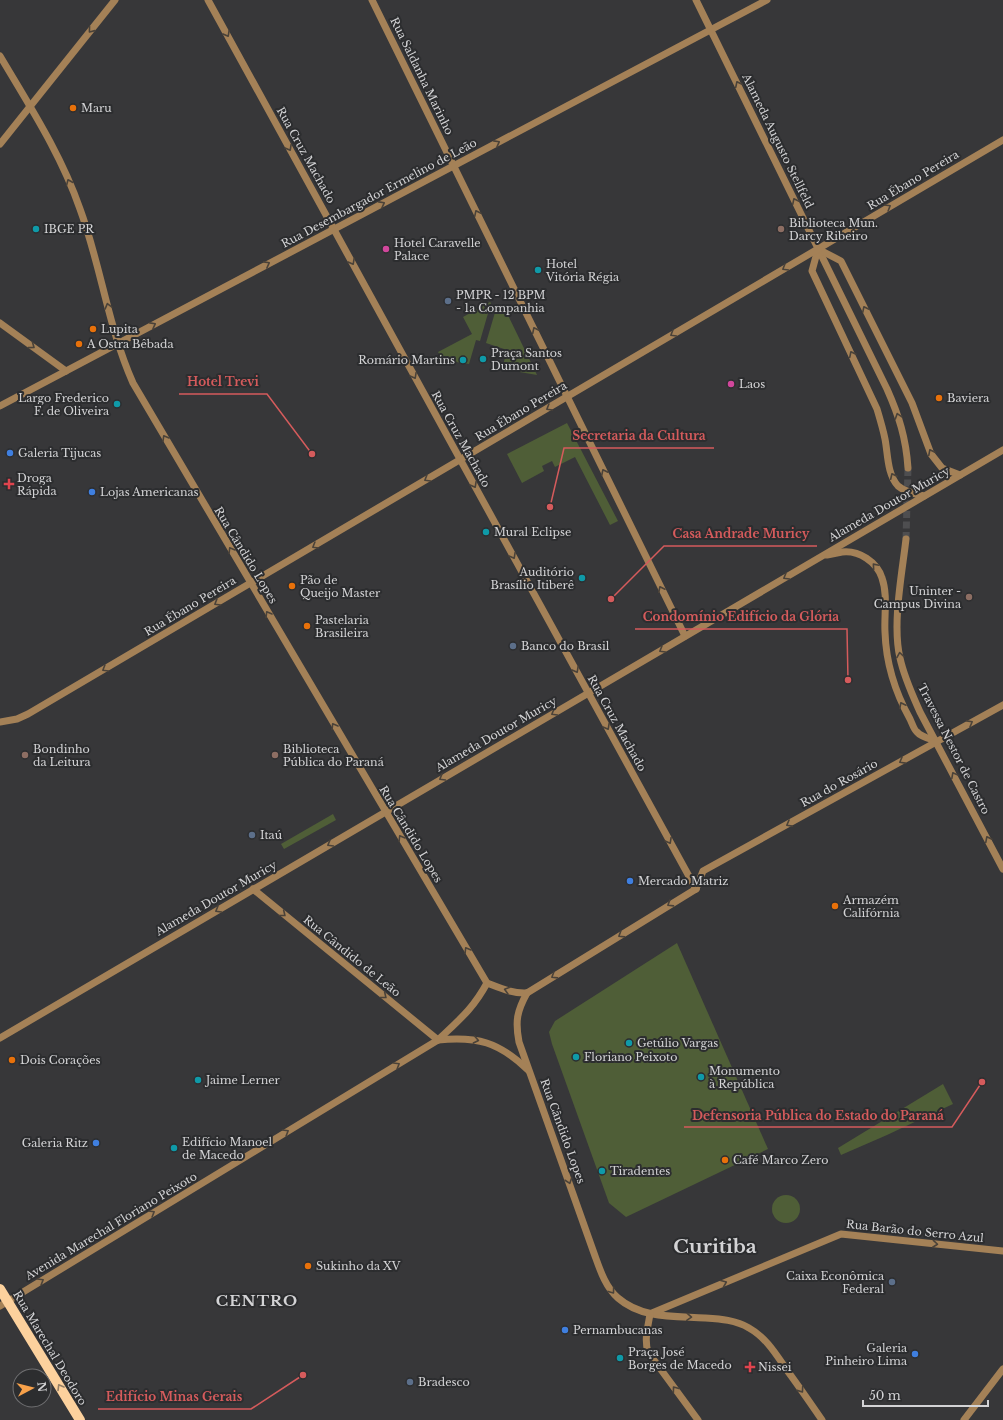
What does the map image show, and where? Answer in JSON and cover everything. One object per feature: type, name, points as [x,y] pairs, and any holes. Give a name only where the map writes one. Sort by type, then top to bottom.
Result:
[{"type":"main road","name":"Rua Marechal Deodoro","points":[[0,1289],[4,1303],[80,1420]]},
{"type":"street","points":[[0,144],[115,0]]},
{"type":"street","name":"Rua Cruz Machado","points":[[208,0],[696,889]]},
{"type":"street","name":"Rua Saldanha Marinho","points":[[372,0],[685,636]]},
{"type":"street","name":"Alameda Augusto Stellfeld","points":[[696,0],[896,410],[903,430],[908,468]]},
{"type":"street","name":"Rua Desembargador Ermelino de Leão","points":[[0,406],[768,0]]},
{"type":"street","name":"Rua Cândido Lopes","points":[[0,56],[50,142],[80,208],[124,363],[133,383],[486,983]]},
{"type":"street","name":"Rua Ébano Pereira","points":[[3,722],[28,714],[1003,140]]},
{"type":"street","points":[[924,496],[905,490],[893,479],[877,409],[812,271],[818,249],[841,260],[912,403],[931,454],[942,468],[960,475]]},
{"type":"street","points":[[0,323],[66,371]]},
{"type":"street","name":"Alameda Doutor Muricy","points":[[0,1038],[1003,450]]},
{"type":"street","name":"Travessa Nestor de Castro","points":[[906,539],[898,616],[899,656],[911,693],[1003,869]]},
{"type":"street","points":[[820,557],[843,552],[856,553],[869,560],[878,568],[883,578],[885,594],[886,639],[892,681],[900,701],[917,732],[936,742]]},
{"type":"street","name":"Rua do Rosário","points":[[696,889],[703,871],[1003,705]]},
{"type":"street","points":[[486,983],[518,993],[527,993],[696,889]]},
{"type":"street","name":"Rua Cândido de Leão","points":[[253,890],[438,1040]]},
{"type":"street","name":"Avenida Marechal Floriano Peixoto","points":[[4,1303],[438,1040],[478,999],[486,983]]},
{"type":"street","name":"Rua Cândido Lopes","points":[[527,993],[517,1014],[519,1042],[595,1256],[608,1286],[617,1298],[632,1307],[650,1314],[719,1319],[733,1321],[748,1327],[771,1346],[822,1420]]},
{"type":"street","name":"Avenida Marechal Floriano Peixoto","points":[[438,1040],[459,1038],[479,1040],[498,1047],[516,1058],[530,1073]]},
{"type":"street","name":"Rua Barão do Serro Azul","points":[[650,1314],[840,1234],[1003,1251]]},
{"type":"street","points":[[650,1314],[646,1337],[648,1352],[698,1420]]},
{"type":"street","points":[[964,1420],[1003,1369]]},
{"type":"green space","points":[[490,302],[491,303],[480,341],[476,340],[469,364],[443,360],[438,352],[472,334],[463,317]]},
{"type":"green space","points":[[503,305],[537,375],[502,369],[507,350],[486,343],[496,309]]},
{"type":"green space","points":[[567,423],[618,521],[610,525],[575,457],[555,467],[552,461],[542,466],[544,471],[522,483],[507,454]]},
{"type":"green space","points":[[333,814],[336,820],[284,849],[281,844]]},
{"type":"green space","points":[[677,943],[768,1149],[626,1217],[609,1203],[549,1032],[555,1021]]},
{"type":"green space","points":[[943,1084],[953,1104],[841,1155],[838,1148]]},
{"type":"green space","points":[[786,1195],[796,1199],[800,1209],[796,1219],[786,1223],[776,1219],[772,1209],[776,1199]]},
{"type":"tunnel","points":[[906,539],[908,468]]},
{"type":"place","name":"Maru","points":[[73,108]]},
{"type":"place","name":"IBGE PR","points":[[36,229]]},
{"type":"place","name":"Biblioteca Mun. Darcy Ribeiro","points":[[781,229]]},
{"type":"place","name":"Hotel Caravelle Palace","points":[[386,249]]},
{"type":"place","name":"Hotel Vitória Régia","points":[[538,270]]},
{"type":"place","name":"PMPR - 12 BPM - 1a Companhia","points":[[448,301]]},
{"type":"place","name":"Lupita","points":[[93,329]]},
{"type":"place","name":"A Ostra Bêbada","points":[[79,344]]},
{"type":"place","name":"Praça Santos Dumont","points":[[483,359]]},
{"type":"place","name":"Romário Martins","points":[[463,360]]},
{"type":"place","name":"Laos","points":[[731,384]]},
{"type":"place","name":"Baviera","points":[[939,398]]},
{"type":"place","name":"Largo Frederico F. de Oliveira","points":[[117,404]]},
{"type":"place","name":"Galeria Tijucas","points":[[10,453]]},
{"type":"place","name":"Hotel Trevi","points":[[312,454]]},
{"type":"place","name":"Droga Rápida","points":[[9,484]]},
{"type":"place","name":"Lojas Americanas","points":[[92,492]]},
{"type":"place","name":"Secretaria da Cultura","points":[[550,507]]},
{"type":"place","name":"Mural Eclipse","points":[[486,532]]},
{"type":"place","name":"Auditório Brasílio Itiberê","points":[[582,578]]},
{"type":"place","name":"Pão de Queijo Master","points":[[292,586]]},
{"type":"place","name":"Uninter - Campus Divina","points":[[969,597]]},
{"type":"place","name":"Casa Andrade Muricy","points":[[611,599]]},
{"type":"place","name":"Pastelaria Brasileira","points":[[307,626]]},
{"type":"place","name":"Banco do Brasil","points":[[513,646]]},
{"type":"place","name":"Condomínio Edifício da Glória","points":[[848,680]]},
{"type":"place","name":"Bondinho da Leitura","points":[[25,755]]},
{"type":"place","name":"Biblioteca Pública do Paraná","points":[[275,755]]},
{"type":"place","name":"Itaú","points":[[252,835]]},
{"type":"place","name":"Mercado Matriz","points":[[630,881]]},
{"type":"place","name":"Armazém Califórnia","points":[[835,906]]},
{"type":"place","name":"Getúlio Vargas","points":[[629,1043]]},
{"type":"place","name":"Floriano Peixoto","points":[[576,1057]]},
{"type":"place","name":"Dois Corações","points":[[12,1060]]},
{"type":"place","name":"Monumento à República","points":[[701,1077]]},
{"type":"place","name":"Jaime Lerner","points":[[198,1080]]},
{"type":"place","name":"Defensoria Pública do Estado do Paraná","points":[[982,1082]]},
{"type":"place","name":"Galeria Ritz","points":[[96,1143]]},
{"type":"place","name":"Edifício Manoel de Macedo","points":[[174,1148]]},
{"type":"place","name":"Café Marco Zero","points":[[725,1160]]},
{"type":"place","name":"Tiradentes","points":[[602,1171]]},
{"type":"place","name":"Sukinho da XV","points":[[308,1266]]},
{"type":"place","name":"Caixa Econômica Federal","points":[[892,1282]]},
{"type":"place","name":"Pernambucanas","points":[[565,1330]]},
{"type":"place","name":"Galeria Pinheiro Lima","points":[[915,1354]]},
{"type":"place","name":"Praça José Borges de Macedo","points":[[620,1358]]},
{"type":"place","name":"Nissei","points":[[750,1367]]},
{"type":"place","name":"Edifício Minas Gerais","points":[[303,1375]]},
{"type":"place","name":"Bradesco","points":[[410,1382]]},
{"type":"district","name":"Curitiba","points":[[715,1246]]},
{"type":"district","name":"CENTRO","points":[[257,1301]]}]
